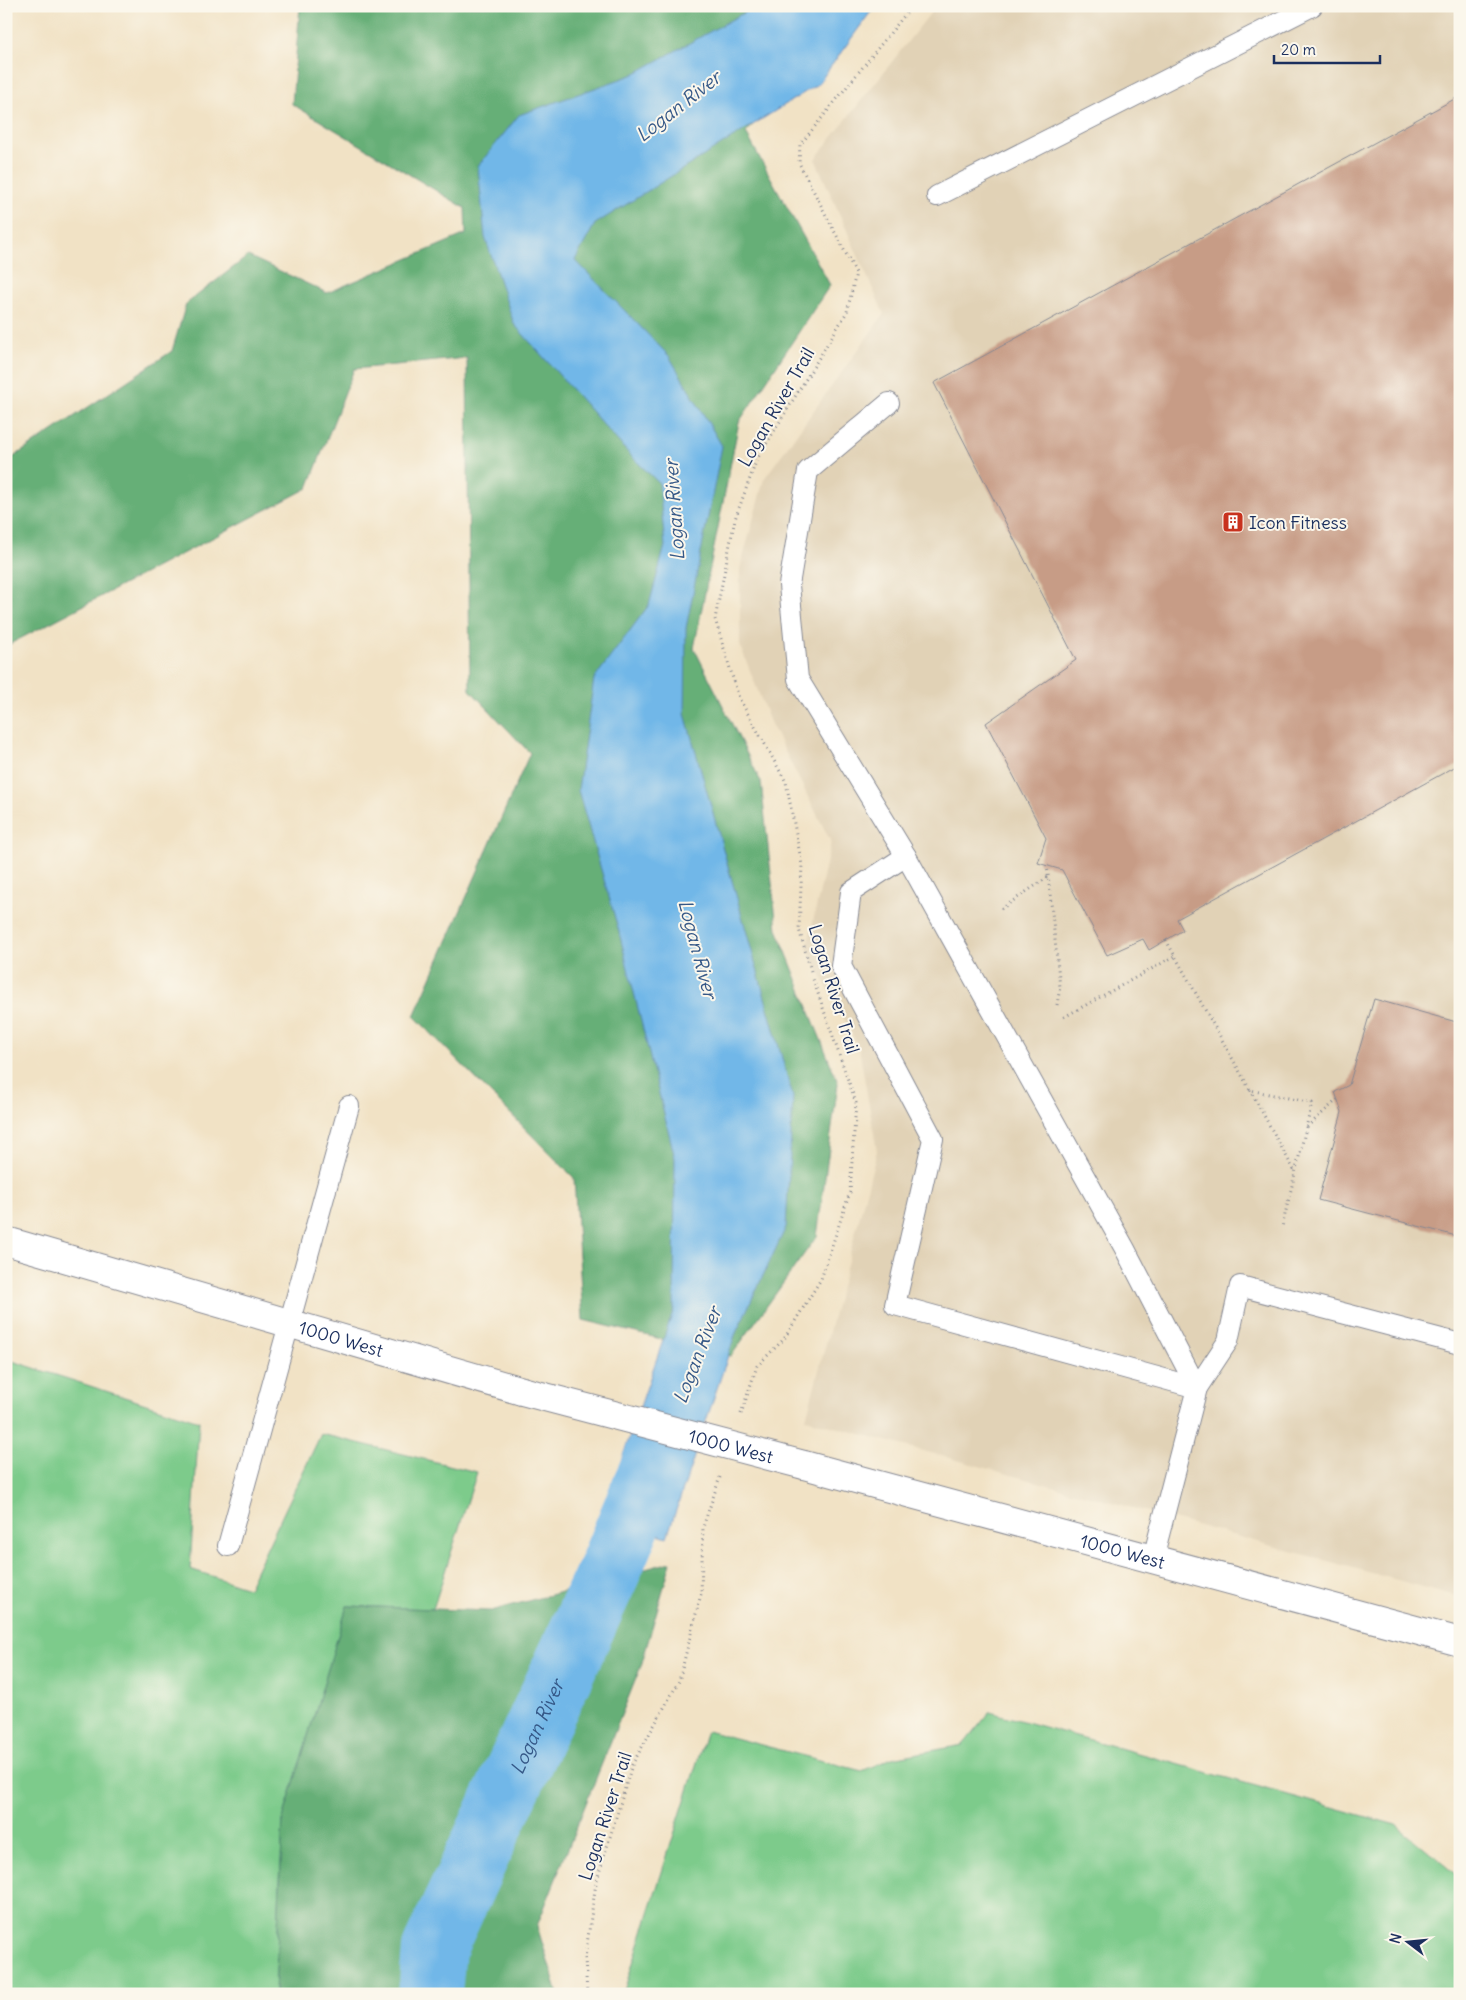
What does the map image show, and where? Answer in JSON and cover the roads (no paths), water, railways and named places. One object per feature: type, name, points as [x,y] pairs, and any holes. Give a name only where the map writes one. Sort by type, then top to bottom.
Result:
[{"type":"main road","name":"1000 West","points":[[6,1241],[522,1391],[1154,1558],[1460,1642]]},
{"type":"lane","points":[[937,196],[1312,6]]},
{"type":"lane","points":[[889,403],[808,471],[788,585],[798,679],[906,856],[1125,1249],[1197,1388]]},
{"type":"lane","points":[[906,856],[851,892],[841,966],[933,1139],[895,1304],[1197,1388]]},
{"type":"lane","points":[[228,1546],[349,1106]]},
{"type":"lane","points":[[1154,1558],[1197,1388],[1228,1341],[1240,1286],[1460,1344]]},
{"type":"water","points":[[756,6],[875,6],[818,84],[595,224],[575,260],[669,356],[722,446],[686,628],[685,714],[793,1097],[786,1227],[735,1335],[667,1537],[602,1516],[674,1309],[675,1158],[618,928],[578,790],[594,679],[649,605],[665,546],[659,483],[632,457],[514,324],[485,237],[478,166],[519,115],[632,75]]},
{"type":"waterway","name":"Logan River","points":[[430,1994],[434,1949],[609,1571],[662,1444]]},
{"type":"place","name":"Icon Fitness","points":[[1233,522]]}]
